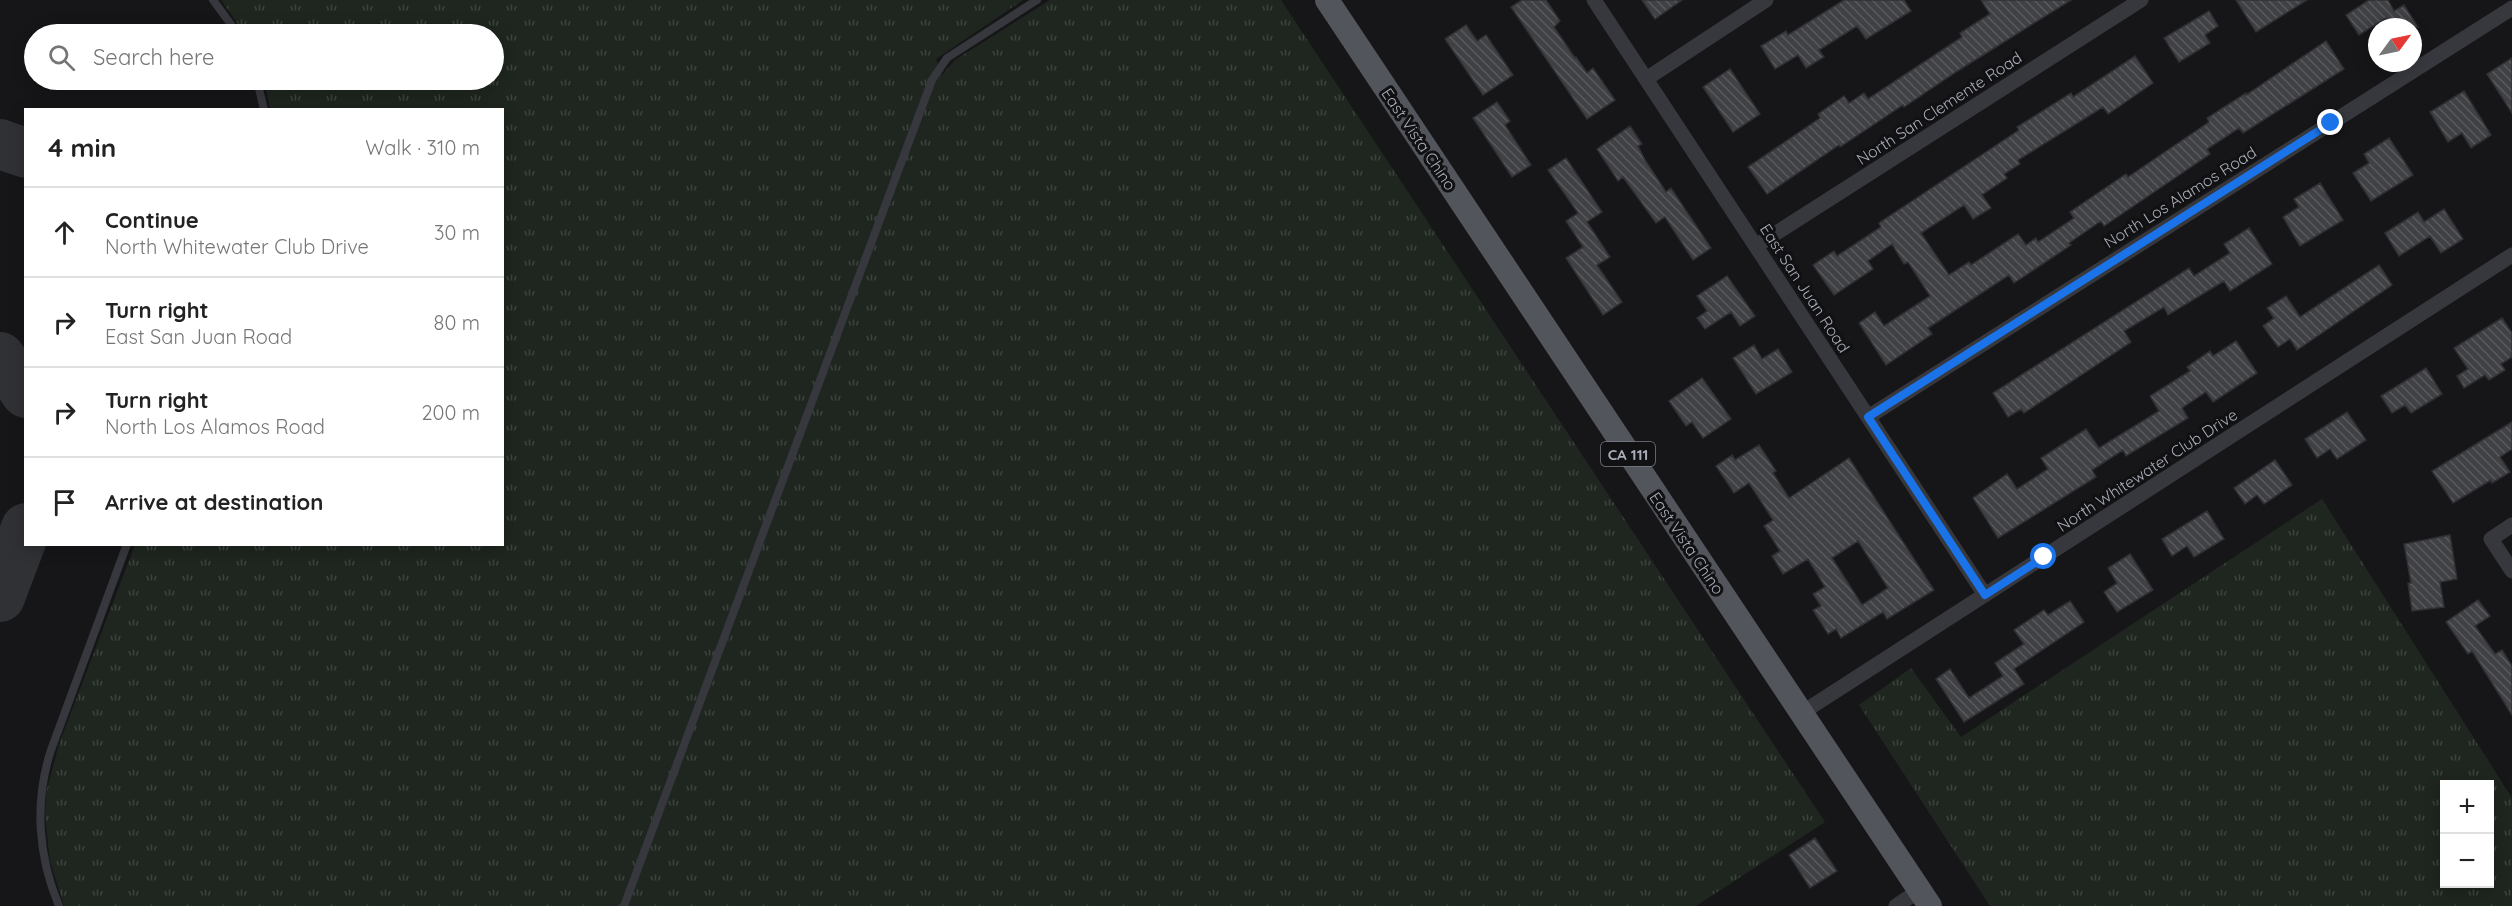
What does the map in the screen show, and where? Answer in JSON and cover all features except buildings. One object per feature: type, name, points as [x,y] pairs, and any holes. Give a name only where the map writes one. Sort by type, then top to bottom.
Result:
[{"type":"main road","name":"East Vista Chino","points":[[1327,0],[1800,714],[1925,898]]},
{"type":"street","name":"East San Juan Road","points":[[1594,0],[1985,595]]},
{"type":"street","points":[[1646,79],[1766,0]]},
{"type":"street","name":"North San Clemente Road","points":[[1756,246],[2141,0]]},
{"type":"street","name":"North Los Alamos Road","points":[[1868,417],[2512,8]]},
{"type":"street","name":"North Whitewater Club Drive","points":[[1800,714],[2512,255]]},
{"type":"street","points":[[2512,525],[2491,539],[2512,571]]},
{"type":"street","points":[[1896,906],[1925,898]]},
{"type":"lane","points":[[213,0],[231,24]]},
{"type":"lane","points":[[624,906],[932,80],[947,58],[1037,0]]},
{"type":"lane","points":[[259,90],[264,108]]},
{"type":"lane","points":[[59,906],[48,873],[41,840],[42,785],[51,750],[126,546]]},
{"type":"green space","points":[[221,0],[1023,0],[936,59],[942,75],[955,60],[1050,0],[1281,0],[1825,822],[1696,906],[64,906],[50,861],[45,815],[46,793],[59,744],[135,546],[504,546],[504,108],[270,108],[266,90],[504,90],[504,24],[238,24]]},
{"type":"green space","points":[[2322,499],[2512,798],[2512,906],[1990,906],[1859,705],[1911,668],[1961,737]]},
{"type":"taxiway","points":[[0,144],[24,152]]},
{"type":"taxiway","points":[[0,357],[24,390]]},
{"type":"taxiway","points":[[0,597],[24,533]]},
{"type":"route","points":[[2044,557],[1985,595],[1868,417],[2331,123]]}]
